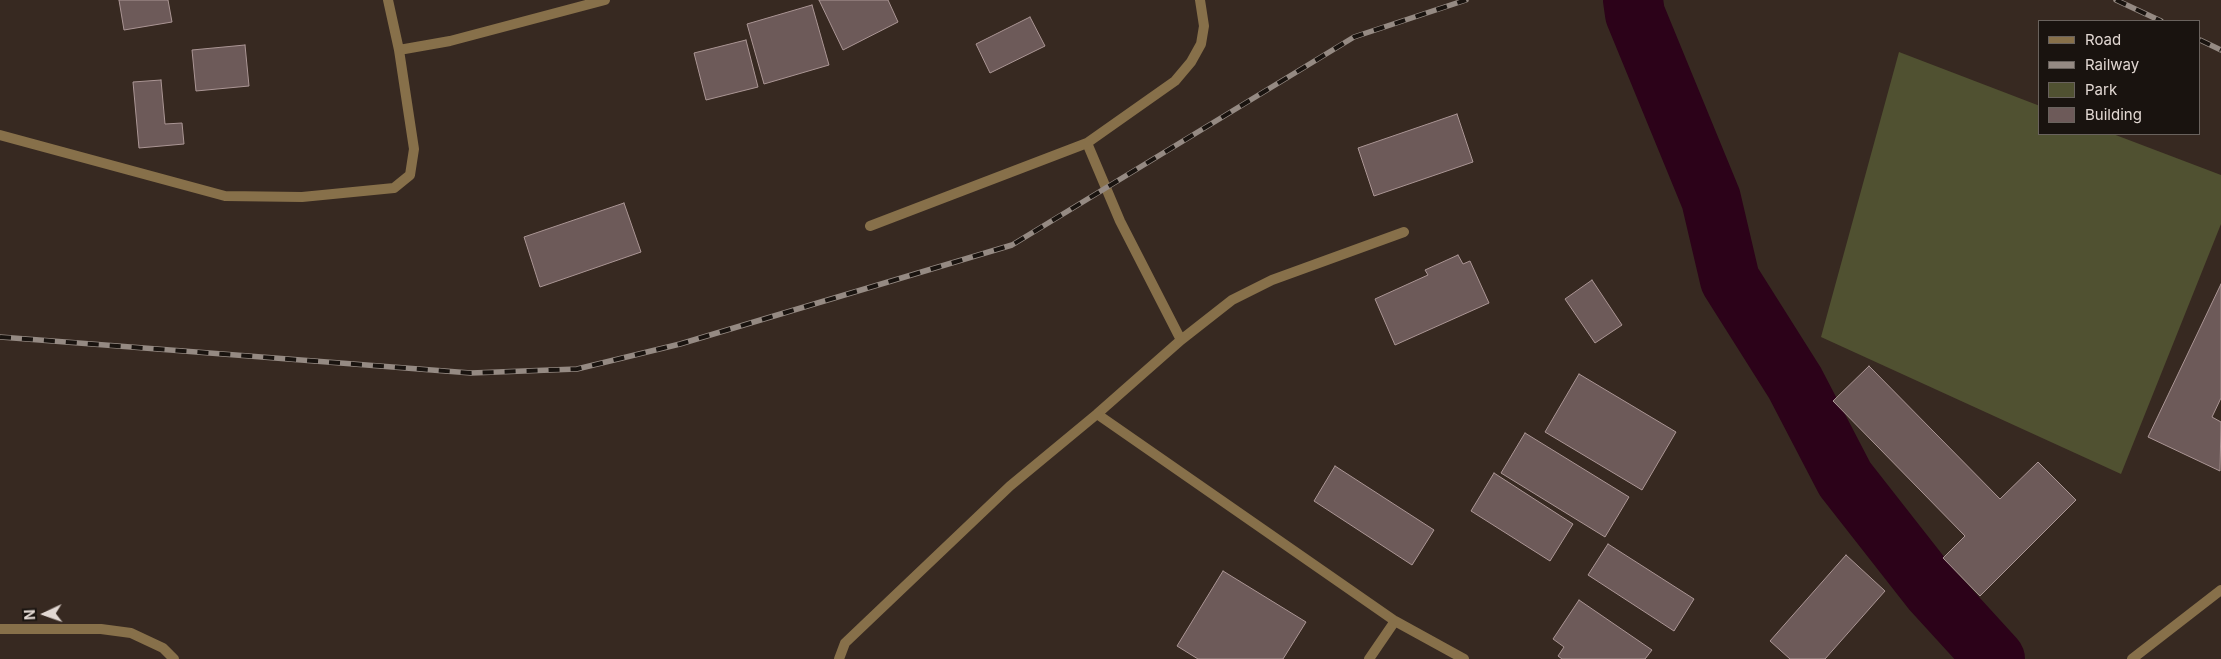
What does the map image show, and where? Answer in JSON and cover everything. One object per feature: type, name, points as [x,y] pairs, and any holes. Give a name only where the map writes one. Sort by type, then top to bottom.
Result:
[{"type":"street","points":[[0,136],[225,196],[302,197],[394,188],[410,175],[414,149],[399,50],[388,0]]},
{"type":"street","points":[[399,50],[450,41],[605,0]]},
{"type":"street","points":[[870,226],[1087,143],[1175,81],[1191,62],[1201,44],[1204,26],[1200,0]]},
{"type":"street","points":[[1087,143],[1120,221],[1181,340]]},
{"type":"street","points":[[839,659],[845,643],[1010,486],[1097,414],[1181,340],[1232,300],[1272,280],[1404,232]]},
{"type":"street","points":[[1097,414],[1395,621],[1464,659]]},
{"type":"street","points":[[2132,659],[2221,590]]},
{"type":"street","points":[[1369,659],[1395,621]]},
{"type":"street","points":[[0,629],[101,629],[132,633],[163,648],[174,659]]},
{"type":"green space","points":[[1899,52],[2038,105],[2038,135],[2116,135],[2221,175],[2221,224],[2121,474],[1821,337]]},
{"type":"building","points":[[119,0],[168,0],[172,22],[124,30]]},
{"type":"building","points":[[819,0],[888,0],[898,22],[843,50]]},
{"type":"building","points":[[812,5],[829,65],[764,84],[747,24]]},
{"type":"building","points":[[1030,17],[1045,46],[990,73],[976,44]]},
{"type":"building","points":[[746,40],[758,87],[706,100],[694,53]]},
{"type":"building","points":[[245,45],[249,86],[196,91],[192,50]]},
{"type":"building","points":[[161,80],[165,124],[182,123],[184,144],[139,148],[133,82]]},
{"type":"building","points":[[1457,114],[1473,162],[1374,196],[1358,148]]},
{"type":"building","points":[[624,203],[641,252],[540,287],[524,237]]},
{"type":"building","points":[[1458,255],[1463,264],[1470,261],[1489,303],[1395,345],[1375,299],[1428,275],[1425,270]]},
{"type":"building","points":[[1592,280],[1622,325],[1595,343],[1565,299]]},
{"type":"building","points":[[2221,284],[2221,398],[2212,417],[2221,422],[2220,471],[2148,437]]},
{"type":"building","points":[[1869,366],[2000,499],[2038,462],[2076,500],[1980,596],[1943,558],[1965,536],[1833,401]]},
{"type":"building","points":[[1579,374],[1676,432],[1642,490],[1545,432]]},
{"type":"building","points":[[1525,433],[1629,497],[1605,537],[1501,473]]},
{"type":"building","points":[[1335,466],[1434,530],[1412,565],[1314,501]]},
{"type":"building","points":[[1494,473],[1573,524],[1550,561],[1471,511]]},
{"type":"building","points":[[1608,544],[1694,599],[1674,631],[1588,575]]},
{"type":"building","points":[[1846,555],[1885,591],[1825,659],[1790,659],[1770,641]]},
{"type":"building","points":[[1223,571],[1306,622],[1283,659],[1198,659],[1177,646]]},
{"type":"building","points":[[1579,600],[1652,650],[1645,659],[1562,659],[1558,656],[1564,647],[1553,639]]},
{"type":"waterway","points":[[1633,0],[1635,14],[1711,199],[1730,280],[1795,383],[1845,479],[1932,590],[1995,659]]},
{"type":"railway","points":[[0,337],[471,373],[577,369],[680,344],[1012,245],[1354,37],[1466,0]]},
{"type":"railway","points":[[2116,0],[2159,20]]},
{"type":"railway","points":[[2201,40],[2221,50]]}]
